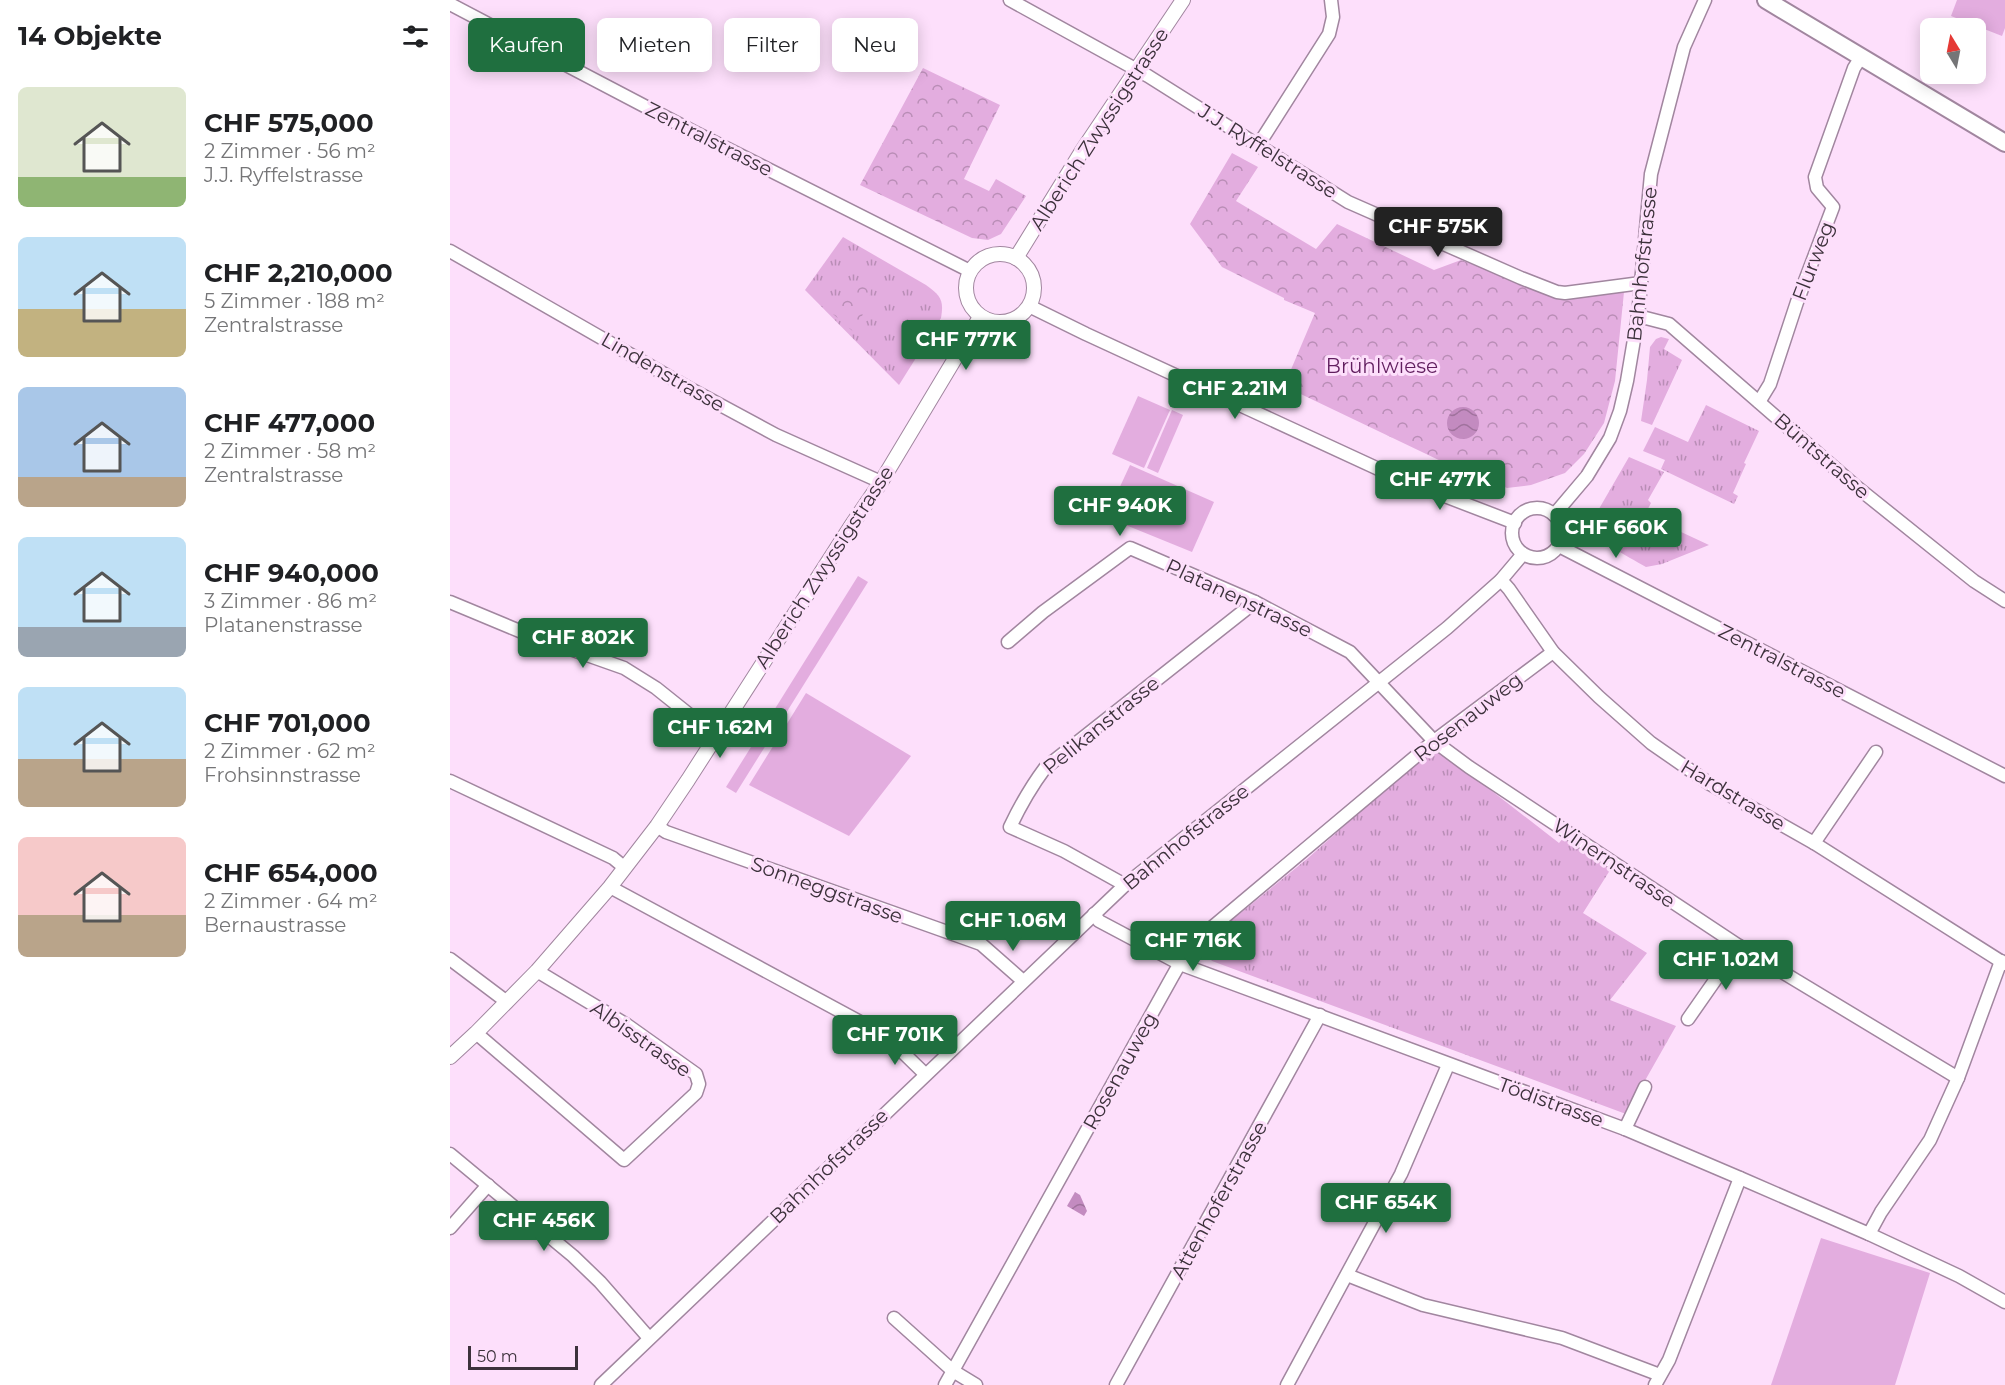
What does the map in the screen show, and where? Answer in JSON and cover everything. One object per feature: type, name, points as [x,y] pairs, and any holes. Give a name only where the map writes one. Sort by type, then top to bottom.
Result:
[{"type":"main road","points":[[1766,0],[2005,143]]},
{"type":"street","name":"J.J. Ryffelstrasse","points":[[1010,0],[1137,69],[1348,202],[1510,274],[1557,292],[1565,293],[1641,283]]},
{"type":"street","name":"Alberich Zwyssigstrasse","points":[[1016,258],[1082,151],[1183,0]]},
{"type":"street","points":[[1259,144],[1329,34],[1333,17],[1332,0]]},
{"type":"street","name":"Bahnhofstrasse","points":[[1554,515],[1587,476],[1610,438],[1620,411],[1638,316],[1651,174],[1684,47],[1705,0]]},
{"type":"street","name":"Zentralstrasse","points":[[450,4],[694,132],[970,271]]},
{"type":"street","name":"Flurweg","points":[[1759,402],[1770,384],[1833,207],[1817,188],[1815,177],[1854,68],[1861,57]]},
{"type":"street","name":"Lindenstrasse","points":[[450,251],[687,387],[776,435],[881,482]]},
{"type":"street","points":[[1005,254],[1016,258],[1030,272],[1034,284],[1034,295],[1029,306],[1022,315],[1002,323],[991,322],[980,317],[967,300],[965,289],[970,271],[984,257],[1005,254]]},
{"type":"street","points":[[1029,306],[1398,478],[1515,523]]},
{"type":"street","name":"Büntstrasse","points":[[1638,316],[1669,324],[1853,484],[1974,581],[2005,601]]},
{"type":"street","name":"Alberich Zwyssigstrasse","points":[[450,1057],[537,971],[610,887],[657,826],[850,526],[881,482],[980,317]]},
{"type":"street","points":[[1536,509],[1549,511],[1554,515],[1562,533],[1558,546],[1553,552],[1539,558],[1523,554],[1515,543],[1513,530],[1515,523],[1523,513],[1536,509]]},
{"type":"street","name":"Zentralstrasse","points":[[1558,546],[2005,776]]},
{"type":"street","name":"Platanenstrasse","points":[[1008,642],[1043,612],[1130,548],[1256,602],[1350,652],[1379,682]]},
{"type":"street","name":"Bahnhofstrasse","points":[[601,1385],[1125,885],[1447,628],[1501,580],[1523,554]]},
{"type":"street","name":"Hardstrasse","points":[[1501,580],[1553,652],[1651,743],[1710,784],[1814,843],[2003,963]]},
{"type":"street","points":[[450,602],[522,632],[624,668],[657,688],[716,736]]},
{"type":"street","name":"Pelikanstrasse","points":[[1125,885],[1064,851],[1010,827],[1020,804],[1045,768],[1256,602]]},
{"type":"street","name":"Rosenauweg","points":[[945,1385],[1180,964],[1197,940],[1434,741],[1553,652]]},
{"type":"street","name":"Winernstrasse","points":[[1379,682],[1434,741],[1469,767],[1739,946],[1959,1078]]},
{"type":"street","points":[[1814,843],[1876,752]]},
{"type":"street","points":[[450,781],[613,858],[625,868]]},
{"type":"street","name":"Sonneggstrasse","points":[[657,826],[666,832],[704,846],[981,944],[1023,981]]},
{"type":"street","points":[[610,887],[886,1036],[926,1074]]},
{"type":"street","name":"Tödistrasse","points":[[1094,914],[1099,921],[1180,964],[1625,1129],[1869,1234],[1959,1276],[2005,1302]]},
{"type":"street","points":[[1688,1019],[1739,946]]},
{"type":"street","points":[[450,959],[507,1002]]},
{"type":"street","points":[[1869,1234],[1881,1212],[1930,1140],[1959,1078],[2003,963]]},
{"type":"street","name":"Albisstrasse","points":[[476,1033],[624,1160],[696,1093],[699,1084],[696,1074],[627,1025],[537,971]]},
{"type":"street","name":"Attenhoferstrasse","points":[[1116,1385],[1320,1015]]},
{"type":"street","points":[[1287,1385],[1401,1174],[1448,1065]]},
{"type":"street","points":[[1625,1129],[1645,1087]]},
{"type":"street","points":[[450,1154],[573,1256],[600,1282],[649,1338]]},
{"type":"street","points":[[1347,1275],[1423,1305],[1562,1338],[1640,1366],[1657,1380],[1669,1360],[1740,1178]]},
{"type":"street","points":[[450,1228],[488,1185]]},
{"type":"street","points":[[894,1318],[953,1371],[976,1385]]},
{"type":"green space","points":[[1957,0],[2005,0],[2005,28],[2002,36],[1986,30],[1986,18],[1951,16]]},
{"type":"green space","points":[[923,68],[1000,105],[964,179],[989,191],[996,179],[1026,196],[1001,234],[988,240],[972,238],[860,185]]},
{"type":"green space","name":"Brühlwiese","points":[[1232,153],[1258,167],[1236,201],[1316,249],[1337,224],[1434,270],[1461,260],[1562,298],[1624,292],[1615,381],[1604,423],[1584,454],[1565,473],[1531,485],[1507,488],[1445,463],[1284,386],[1315,313],[1284,300],[1222,267],[1190,224]]},
{"type":"green space","points":[[843,237],[926,285],[940,299],[941,318],[899,385],[805,290]]},
{"type":"green space","points":[[847,280],[872,287],[856,334],[833,314]]},
{"type":"green space","points":[[1661,337],[1669,339],[1664,349],[1682,360],[1652,425],[1641,421],[1650,347],[1656,339]]},
{"type":"green space","points":[[1138,396],[1170,410],[1144,468],[1112,454]]},
{"type":"green space","points":[[1706,405],[1759,431],[1733,493],[1738,496],[1734,504],[1661,469],[1665,460],[1643,451],[1655,427],[1688,442]]},
{"type":"green space","points":[[1172,410],[1183,415],[1158,473],[1147,468]]},
{"type":"green space","points":[[1629,457],[1664,472],[1648,500],[1651,503],[1637,530],[1668,547],[1679,531],[1709,545],[1662,564],[1646,567],[1605,540],[1600,533],[1596,514]]},
{"type":"green space","points":[[1130,465],[1214,502],[1192,552],[1106,517]]},
{"type":"green space","points":[[858,576],[868,582],[736,793],[726,787]]},
{"type":"green space","points":[[806,693],[911,756],[849,836],[749,785]]},
{"type":"green space","points":[[1434,746],[1559,843],[1564,837],[1612,867],[1583,913],[1647,953],[1610,1000],[1676,1026],[1626,1114],[1212,961],[1204,952],[1206,941],[1307,859]]},
{"type":"green space","points":[[1821,1238],[1930,1273],[1895,1385],[1771,1385]]},
{"type":"water","points":[[1463,407],[1474,412],[1479,423],[1474,434],[1463,439],[1452,434],[1447,423],[1452,412]]},
{"type":"water","points":[[1075,1192],[1080,1195],[1087,1211],[1084,1216],[1067,1206]]}]
